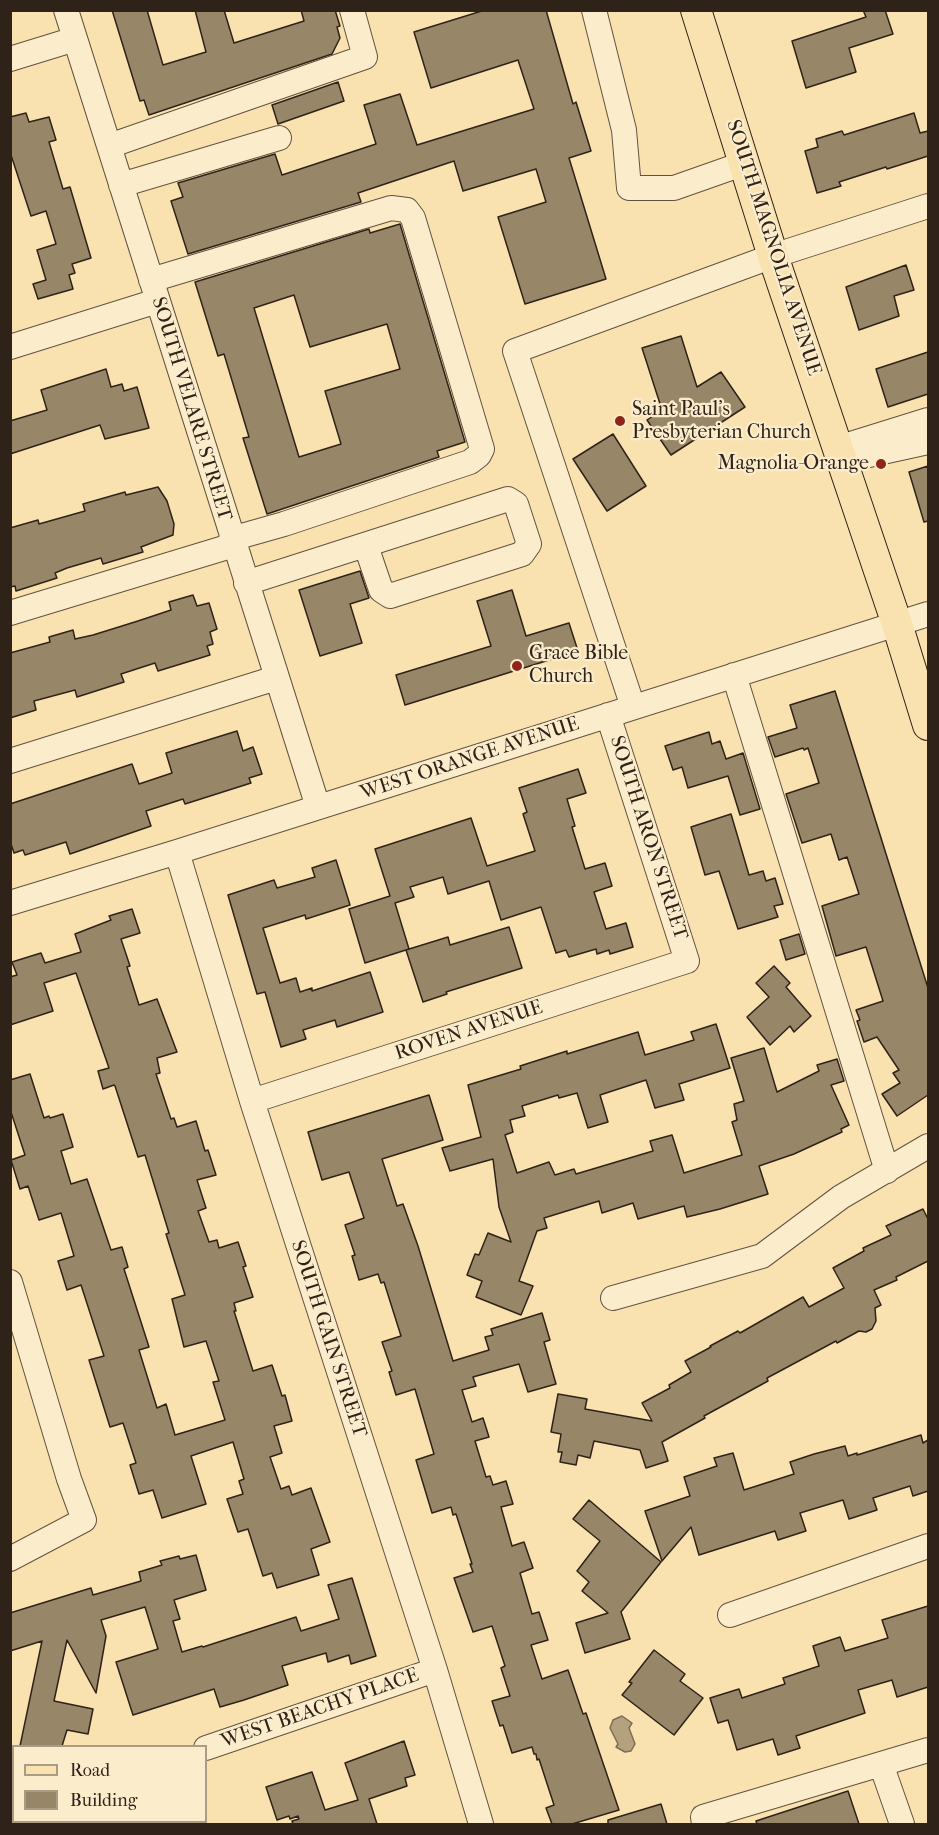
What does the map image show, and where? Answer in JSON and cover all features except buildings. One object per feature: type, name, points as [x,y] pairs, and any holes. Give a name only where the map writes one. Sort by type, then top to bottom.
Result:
[{"type":"main road","name":"SOUTH MAGNOLIA AVENUE","points":[[696,10],[773,256],[897,624],[928,725]]},
{"type":"street","name":"SOUTH VELARE STREET","points":[[66,10],[318,807]]},
{"type":"street","points":[[109,146],[366,57],[352,10]]},
{"type":"street","points":[[594,10],[624,130],[629,188],[674,188],[745,163]]},
{"type":"street","points":[[10,59],[75,39]]},
{"type":"street","points":[[121,185],[279,138]]},
{"type":"street","points":[[633,707],[515,351],[773,256],[928,206]]},
{"type":"street","points":[[10,347],[154,290],[391,208],[407,210],[413,218],[482,449],[479,455],[470,462],[233,542],[10,613]]},
{"type":"street","points":[[840,454],[928,420]]},
{"type":"street","points":[[840,454],[928,442]]},
{"type":"street","points":[[246,583],[508,499],[516,504],[529,544],[522,554],[390,596],[381,590],[366,546]]},
{"type":"street","name":"WEST ORANGE AVENUE","points":[[10,903],[928,614]]},
{"type":"street","points":[[734,675],[886,1171]]},
{"type":"street","points":[[10,761],[276,678]]},
{"type":"street","name":"SOUTH ARON STREET","points":[[608,715],[687,961]]},
{"type":"street","name":"SOUTH GAIN STREET","points":[[177,852],[252,1101],[435,1670],[481,1824]]},
{"type":"street","name":"ROVEN AVENUE","points":[[252,1101],[687,961]]},
{"type":"street","points":[[613,1298],[762,1256],[842,1197],[928,1146]]},
{"type":"street","points":[[10,1282],[69,1479],[84,1520],[10,1559]]},
{"type":"street","points":[[730,1615],[928,1546]]},
{"type":"street","name":"WEST BEACHY PLACE","points":[[207,1748],[435,1670]]},
{"type":"street","points":[[704,1824],[703,1817],[928,1750]]},
{"type":"street","points":[[881,1764],[902,1824]]},
{"type":"shaded area","points":[[622,1716],[632,1723],[629,1728],[635,1744],[631,1751],[625,1752],[616,1747],[618,1744],[610,1728],[613,1720]]},
{"type":"place","name":"Saint Paul's Presbyterian Church","points":[[620,421]]},
{"type":"place","name":"Magnolia-Orange","points":[[881,464]]},
{"type":"place","name":"Grace Bible Church","points":[[517,666]]}]
